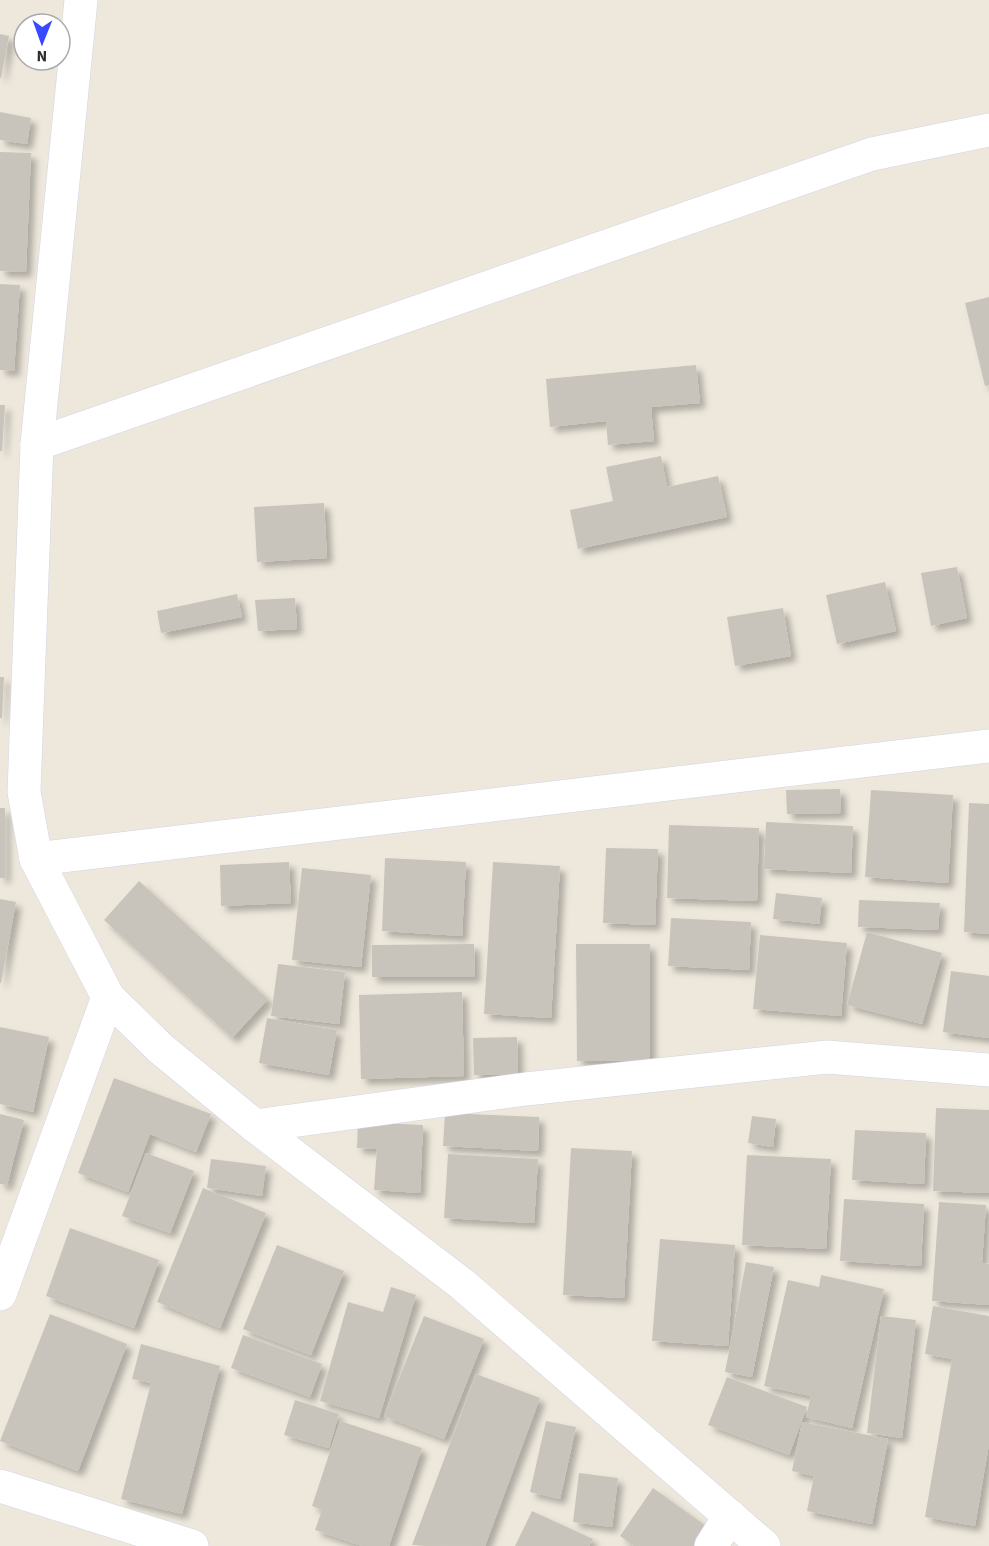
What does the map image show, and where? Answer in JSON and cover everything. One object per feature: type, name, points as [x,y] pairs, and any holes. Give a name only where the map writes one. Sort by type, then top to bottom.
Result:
[{"type":"street","points":[[81,0],[38,444],[24,792],[36,859],[108,997],[160,1048],[255,1126],[462,1284],[764,1546]]},
{"type":"street","points":[[38,444],[872,154],[989,130]]},
{"type":"street","points":[[36,859],[989,746]]},
{"type":"street","points":[[0,1293],[108,997]]},
{"type":"street","points":[[255,1126],[526,1089],[826,1057],[989,1070]]},
{"type":"street","points":[[0,1486],[192,1546]]},
{"type":"street","points":[[711,1546],[730,1516]]},
{"type":"building","points":[[0,34],[9,36],[1,78],[0,78]]},
{"type":"building","points":[[0,112],[31,118],[27,144],[0,140]]},
{"type":"building","points":[[0,152],[31,153],[26,272],[0,271]]},
{"type":"building","points":[[0,284],[20,285],[14,371],[0,370]]},
{"type":"building","points":[[989,297],[989,385],[985,386],[965,303]]},
{"type":"building","points":[[696,365],[700,403],[651,407],[654,441],[608,445],[606,421],[550,427],[546,379]]},
{"type":"building","points":[[0,405],[5,405],[2,451],[0,451]]},
{"type":"building","points":[[661,456],[667,487],[718,476],[727,517],[578,549],[570,510],[613,501],[606,467]]},
{"type":"building","points":[[324,503],[327,558],[257,562],[254,507]]},
{"type":"building","points":[[957,567],[967,618],[931,626],[921,573]]},
{"type":"building","points":[[885,582],[896,631],[837,644],[826,595]]},
{"type":"building","points":[[237,594],[242,617],[161,633],[157,611]]},
{"type":"building","points":[[295,598],[297,629],[258,631],[255,600]]},
{"type":"building","points":[[783,608],[791,656],[735,666],[727,617]]},
{"type":"building","points":[[0,677],[4,677],[2,718],[0,718]]},
{"type":"building","points":[[840,789],[841,813],[787,814],[786,790]]},
{"type":"building","points":[[871,790],[953,795],[948,883],[865,877]]},
{"type":"building","points":[[969,803],[989,804],[989,934],[964,932]]},
{"type":"building","points":[[0,808],[5,808],[5,878],[0,878]]},
{"type":"building","points":[[766,822],[853,826],[851,873],[764,869]]},
{"type":"building","points":[[669,825],[759,828],[757,901],[667,898]]},
{"type":"building","points":[[606,848],[658,849],[655,925],[603,923]]},
{"type":"building","points":[[385,858],[466,862],[462,936],[382,931]]},
{"type":"building","points":[[289,862],[291,903],[221,906],[220,865]]},
{"type":"building","points":[[493,862],[560,866],[551,1018],[484,1014]]},
{"type":"building","points":[[302,868],[371,875],[361,967],[292,960]]},
{"type":"building","points":[[139,881],[268,999],[232,1038],[104,920]]},
{"type":"building","points":[[776,893],[822,898],[819,924],[773,919]]},
{"type":"building","points":[[0,899],[16,902],[1,983],[0,983]]},
{"type":"building","points":[[859,900],[940,903],[938,930],[858,927]]},
{"type":"building","points":[[671,918],[751,922],[749,970],[668,966]]},
{"type":"building","points":[[867,932],[942,953],[922,1024],[847,1005]]},
{"type":"building","points":[[760,935],[847,943],[841,1016],[753,1009]]},
{"type":"building","points":[[474,944],[475,977],[372,977],[372,945]]},
{"type":"building","points":[[576,944],[650,944],[650,1060],[577,1061]]},
{"type":"building","points":[[278,964],[345,972],[339,1024],[271,1016]]},
{"type":"building","points":[[951,971],[989,976],[989,1038],[943,1032]]},
{"type":"building","points":[[462,992],[464,1076],[361,1079],[359,995]]},
{"type":"building","points":[[267,1018],[337,1030],[329,1075],[259,1063]]},
{"type":"building","points":[[0,1027],[49,1037],[33,1112],[0,1104]]},
{"type":"building","points":[[517,1037],[518,1074],[474,1075],[473,1038]]},
{"type":"building","points":[[114,1078],[211,1114],[196,1152],[150,1134],[128,1192],[78,1173]]},
{"type":"building","points":[[936,1108],[989,1110],[989,1193],[933,1191]]},
{"type":"building","points":[[445,1113],[539,1117],[538,1151],[443,1146]]},
{"type":"building","points":[[0,1114],[24,1120],[7,1185],[0,1184]]},
{"type":"building","points":[[752,1116],[776,1119],[773,1147],[748,1143]]},
{"type":"building","points":[[358,1122],[423,1125],[420,1193],[374,1190],[377,1149],[357,1148]]},
{"type":"building","points":[[855,1130],[926,1133],[924,1184],[852,1180]]},
{"type":"building","points":[[571,1148],[632,1151],[624,1298],[563,1295]]},
{"type":"building","points":[[146,1153],[194,1171],[170,1233],[122,1216]]},
{"type":"building","points":[[448,1154],[538,1159],[534,1223],[444,1218]]},
{"type":"building","points":[[747,1155],[831,1159],[826,1249],[742,1245]]},
{"type":"building","points":[[211,1159],[266,1166],[262,1196],[207,1188]]},
{"type":"building","points":[[203,1188],[266,1213],[220,1328],[157,1302]]},
{"type":"building","points":[[844,1199],[924,1204],[921,1266],[840,1261]]},
{"type":"building","points":[[939,1202],[986,1205],[982,1263],[989,1264],[989,1305],[932,1301]]},
{"type":"building","points":[[70,1228],[159,1260],[134,1328],[46,1296]]},
{"type":"building","points":[[660,1239],[735,1245],[728,1346],[652,1341]]},
{"type":"building","points":[[277,1245],[344,1271],[311,1355],[243,1329]]},
{"type":"building","points":[[746,1262],[774,1267],[752,1377],[725,1372]]},
{"type":"building","points":[[821,1275],[884,1289],[852,1428],[806,1417],[811,1396],[764,1386],[788,1280],[819,1287]]},
{"type":"building","points":[[391,1287],[416,1295],[379,1418],[320,1401],[348,1302],[383,1312]]},
{"type":"building","points":[[933,1306],[989,1316],[989,1444],[975,1526],[925,1517],[952,1359],[925,1354]]},
{"type":"building","points":[[50,1314],[127,1344],[78,1471],[0,1441]]},
{"type":"building","points":[[424,1316],[484,1339],[444,1439],[384,1416]]},
{"type":"building","points":[[881,1316],[916,1320],[902,1438],[867,1433]]},
{"type":"building","points":[[243,1335],[322,1364],[310,1397],[231,1368]]},
{"type":"building","points":[[141,1344],[220,1366],[182,1514],[121,1499],[151,1383],[132,1379]]},
{"type":"building","points":[[476,1374],[540,1398],[485,1546],[412,1545]]},
{"type":"building","points":[[727,1377],[807,1407],[789,1455],[708,1425]]},
{"type":"building","points":[[295,1400],[339,1414],[329,1448],[284,1435]]},
{"type":"building","points":[[340,1421],[422,1448],[389,1546],[362,1546],[315,1530],[322,1510],[312,1506]]},
{"type":"building","points":[[546,1421],[576,1427],[560,1499],[530,1492]]},
{"type":"building","points":[[802,1422],[888,1439],[872,1524],[807,1511],[814,1476],[792,1471]]},
{"type":"building","points":[[579,1473],[618,1478],[612,1527],[573,1522]]},
{"type":"building","points":[[653,1488],[709,1528],[696,1546],[634,1546],[620,1536]]},
{"type":"building","points":[[532,1511],[593,1539],[589,1546],[515,1546]]}]
